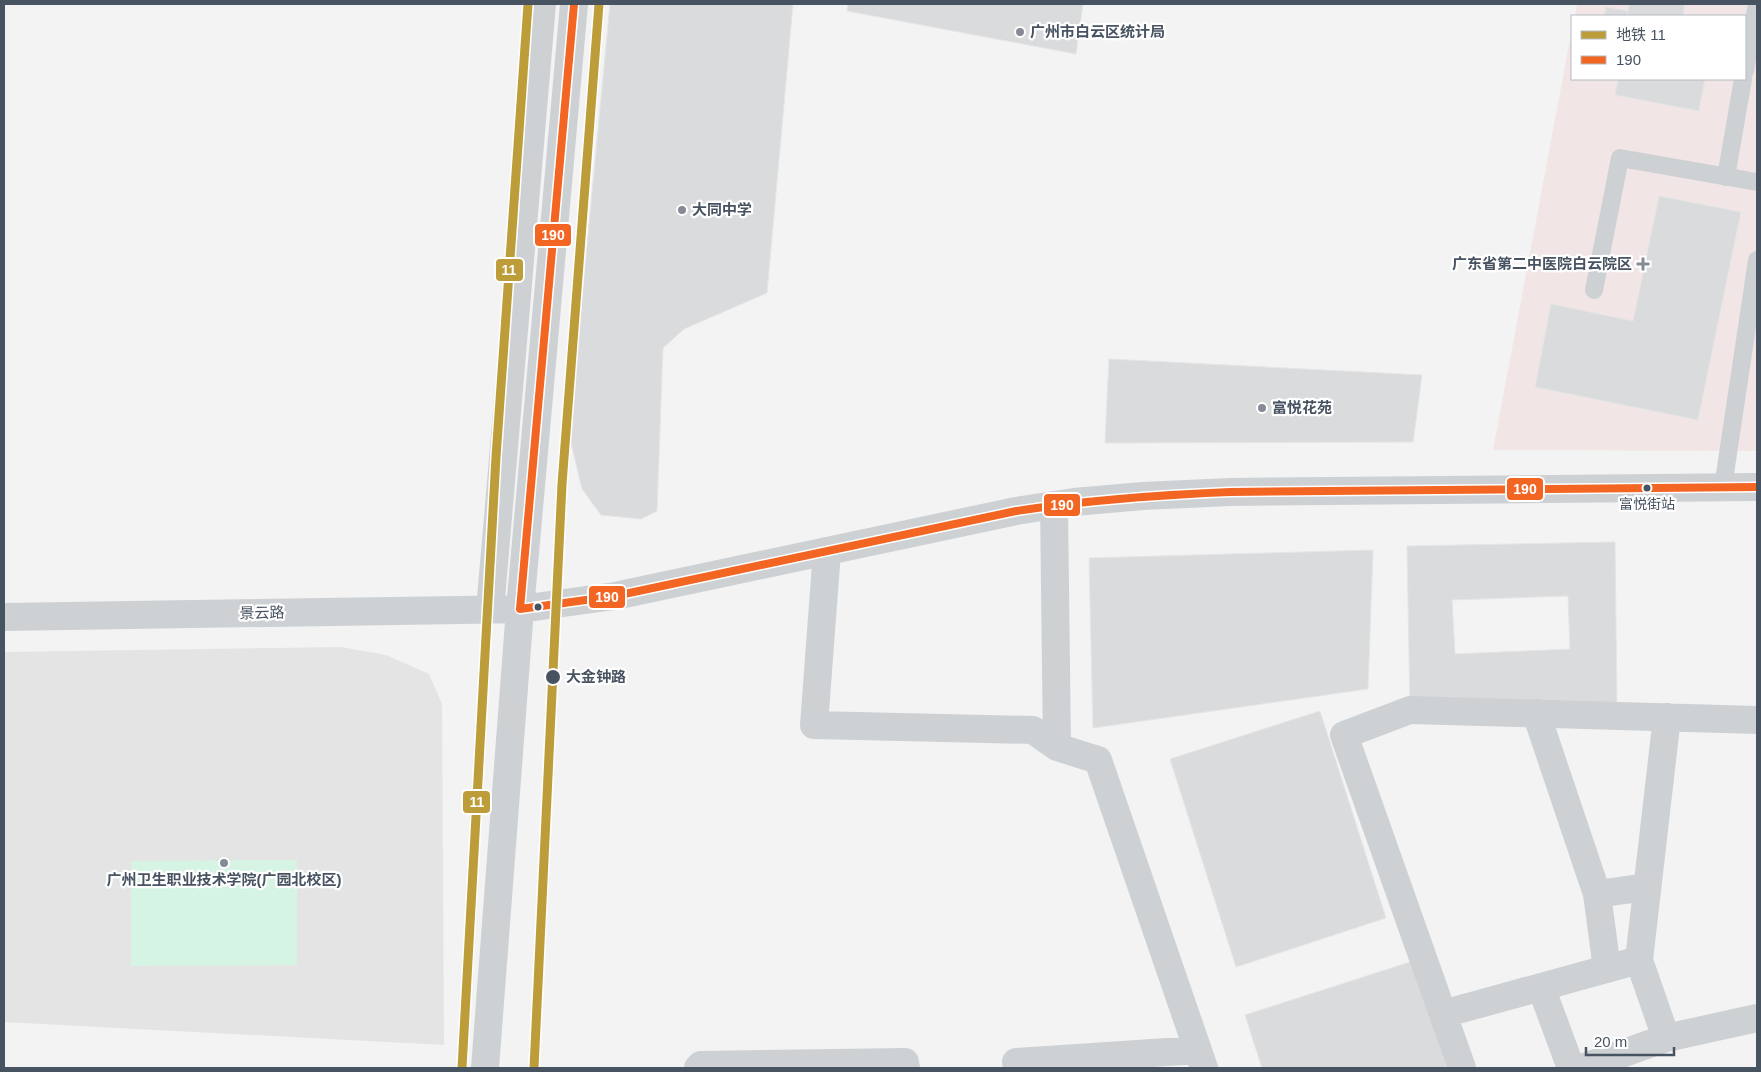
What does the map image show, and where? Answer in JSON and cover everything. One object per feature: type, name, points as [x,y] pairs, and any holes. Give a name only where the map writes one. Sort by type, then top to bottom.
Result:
[{"type":"street","points":[[490,610],[542,4]]},
{"type":"street","points":[[485,1068],[520,609],[574,4]]},
{"type":"street","name":"景云路","points":[[4,617],[520,609],[615,596],[1016,511],[1074,502],[1143,496],[1230,492],[1757,487]]},
{"type":"street","points":[[1054,505],[1057,748]]},
{"type":"street","points":[[826,551],[814,725],[1033,730],[1057,748],[1098,760],[1200,1059],[1016,1062]]},
{"type":"street","points":[[1462,1068],[1344,735],[1410,710],[1757,720]]},
{"type":"street","points":[[1536,713],[1597,894],[1607,969]]},
{"type":"street","points":[[1666,1038],[1639,960],[1667,716]]},
{"type":"street","points":[[1597,894],[1648,887]]},
{"type":"street","points":[[1443,1014],[1639,960]]},
{"type":"street","points":[[1541,987],[1571,1068]]},
{"type":"street","points":[[1582,1068],[1666,1038],[1757,1018]]},
{"type":"street","points":[[698,1068],[701,1065],[905,1062],[906,1068]]},
{"type":"lane","points":[[1746,66],[1757,4]]},
{"type":"lane","points":[[1726,177],[1744,80]]},
{"type":"lane","points":[[1594,290],[1620,158],[1757,182]]},
{"type":"lane","points":[[1723,488],[1757,260]]},
{"type":"shaded area","name":"广东省第二中医院白云院区","points":[[1577,4],[1757,4],[1757,451],[1493,450],[1571,34],[1571,80],[1746,80],[1746,15],[1575,15]]},
{"type":"shaded area","name":"广州卫生职业技术学院(广园北校区)","points":[[341,647],[386,655],[429,674],[442,704],[444,1045],[4,1022],[4,652]]},
{"type":"green space","points":[[297,860],[297,965],[131,966],[131,861]]},
{"type":"building","name":"大同中学","points":[[610,4],[793,4],[767,293],[684,329],[663,348],[657,511],[641,519],[601,515],[582,489],[569,434]]},
{"type":"building","name":"广州市白云区统计局","points":[[848,4],[1083,4],[1076,54],[847,11]]},
{"type":"building","points":[[1629,4],[1685,4],[1683,15],[1627,15]]},
{"type":"building","points":[[1606,7],[1628,11],[1627,15],[1604,15]]},
{"type":"building","points":[[1618,80],[1705,80],[1699,111],[1615,95]]},
{"type":"building","points":[[1659,196],[1741,212],[1698,420],[1535,387],[1551,304],[1633,321]]},
{"type":"building","name":"富悦花苑","points":[[1109,359],[1422,375],[1413,442],[1105,443]]},
{"type":"building","points":[[1615,542],[1617,706],[1410,710],[1407,546]],"holes":[[[1568,596],[1570,649],[1455,654],[1452,600]]]},
{"type":"building","points":[[1373,550],[1368,689],[1093,728],[1089,558]]},
{"type":"building","points":[[1320,711],[1386,918],[1236,967],[1170,759]]},
{"type":"building","points":[[1413,961],[1447,1068],[1262,1068],[1245,1015]]},
{"type":"metro line","name":"11","points":[[462,1068],[496,457],[528,4]]},
{"type":"metro line","name":"11","points":[[534,1068],[562,484],[599,4]]},
{"type":"transit line","name":"190","points":[[574,4],[520,609],[615,596],[1016,511],[1096,501],[1230,492],[1757,487]]},
{"type":"place","name":"广州市白云区统计局","points":[[1020,32]]},
{"type":"place","name":"大同中学","points":[[682,210]]},
{"type":"place","name":"广东省第二中医院白云院区","points":[[1643,264]]},
{"type":"place","name":"富悦花苑","points":[[1262,408]]},
{"type":"place","name":"富悦街站","points":[[1647,488]]},
{"type":"place","name":"大金钟路","points":[[553,677]]},
{"type":"place","name":"广州卫生职业技术学院(广园北校区)","points":[[224,863]]}]
